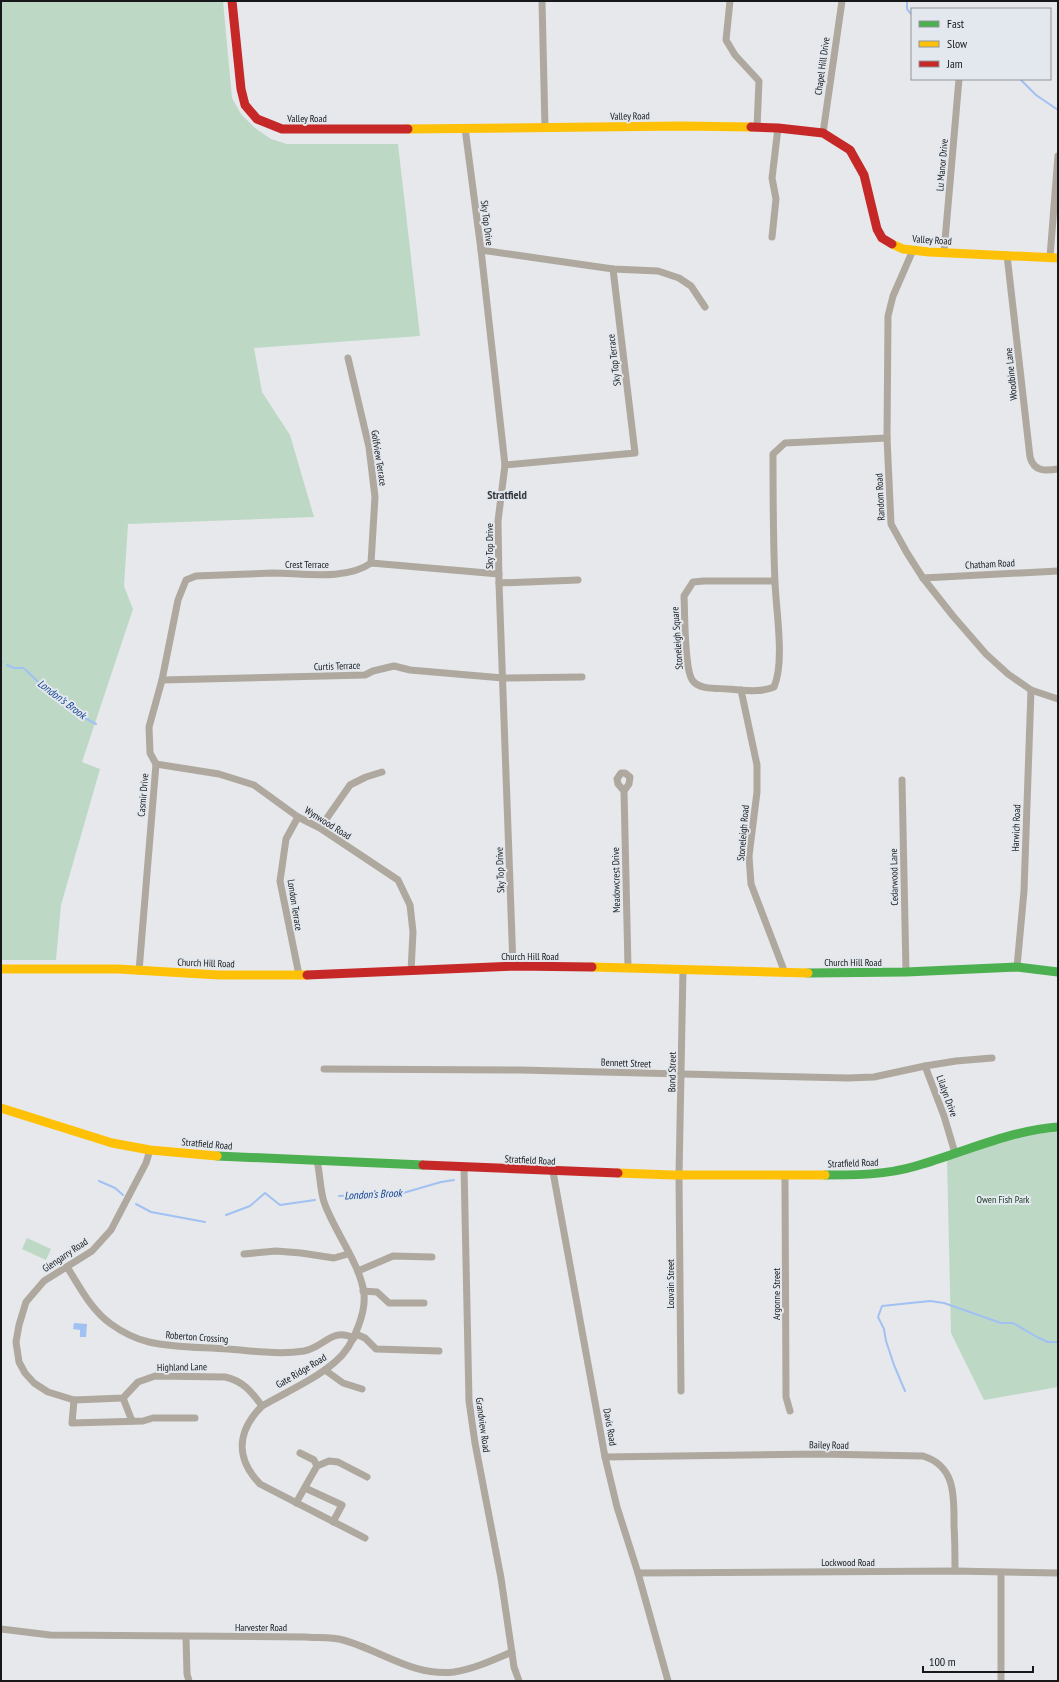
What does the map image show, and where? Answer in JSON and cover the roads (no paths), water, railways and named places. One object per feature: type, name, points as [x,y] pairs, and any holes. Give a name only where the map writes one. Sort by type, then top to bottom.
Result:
[{"type":"street","name":"Valley Road","points":[[232,1],[241,90],[245,105],[257,119],[282,129],[757,127],[823,133],[850,150],[864,175],[877,229],[882,238],[893,246],[914,250],[1054,257]]},
{"type":"street","points":[[542,1],[545,128]]},
{"type":"street","points":[[730,1],[726,40],[735,55],[759,81],[757,127]]},
{"type":"street","name":"Chapel Hill Drive","points":[[823,133],[842,1]]},
{"type":"street","name":"Lu Manor Drive","points":[[944,252],[959,80]]},
{"type":"street","name":"Sky Top Drive","points":[[465,128],[481,250],[505,465],[498,521],[513,966]]},
{"type":"street","points":[[772,237],[776,199],[772,178],[778,128]]},
{"type":"street","points":[[1054,257],[1058,156]]},
{"type":"street","points":[[481,250],[614,269],[658,271],[679,278],[691,286],[705,307]]},
{"type":"street","name":"Random Road","points":[[914,250],[893,296],[888,316],[887,438],[891,524],[906,554],[923,578],[986,654],[1008,674],[1031,690],[1058,699]]},
{"type":"street","name":"Woodbine Lane","points":[[1007,255],[1030,457],[1034,465],[1040,470],[1048,471],[1058,469]]},
{"type":"street","name":"Sky Top Terrace","points":[[505,465],[635,453],[614,269]]},
{"type":"street","name":"Golfview Terrace","points":[[348,358],[369,447],[375,497],[371,563]]},
{"type":"street","name":"Stoneleigh Square","points":[[775,581],[693,582],[684,596],[688,664],[690,675],[694,682],[702,686],[741,690],[766,690],[774,687],[778,679],[780,664],[775,581],[773,454],[785,443],[887,438]]},
{"type":"street","name":"Crest Terrace","points":[[186,580],[196,576],[274,573],[324,575],[363,569],[371,563],[499,574]]},
{"type":"street","name":"Chatham Road","points":[[923,578],[1058,571]]},
{"type":"street","name":"Casmir Drive","points":[[139,971],[156,764],[150,753],[149,727],[162,680],[178,600],[186,580]]},
{"type":"street","points":[[499,583],[578,580]]},
{"type":"street","name":"Curtis Terrace","points":[[162,680],[365,675],[394,666],[410,670],[503,678],[582,677]]},
{"type":"street","name":"Stoneleigh Road","points":[[741,690],[757,765],[757,792],[749,856],[751,884],[785,973]]},
{"type":"street","name":"Harwich Road","points":[[1017,967],[1024,891],[1031,690]]},
{"type":"street","name":"Wynwood Road","points":[[156,764],[219,774],[254,785],[298,817],[320,828],[398,880],[410,905],[413,932],[411,971]]},
{"type":"street","points":[[320,828],[350,785],[366,777],[382,772]]},
{"type":"street","name":"Cedarwood Lane","points":[[902,780],[906,972]]},
{"type":"street","name":"Meadowcrest Drive","points":[[624,791],[628,968]]},
{"type":"street","name":"London Terrace","points":[[298,817],[286,839],[280,881],[299,976]]},
{"type":"street","name":"Church Hill Road","points":[[1,969],[118,969],[219,975],[299,976],[513,966],[683,969],[785,973],[906,972],[1017,967],[1058,972]]},
{"type":"street","name":"Bond Street","points":[[679,1176],[683,969]]},
{"type":"street","name":"Lilalyn Drive","points":[[955,1152],[944,1116],[925,1066],[956,1061],[992,1058]]},
{"type":"street","name":"Bennett Street","points":[[324,1069],[520,1070],[682,1075],[874,1077],[925,1066]]},
{"type":"street","name":"Stratfield Road","points":[[1,1108],[105,1141],[150,1150],[225,1157],[317,1160],[553,1172],[679,1176],[858,1175],[887,1173],[916,1166],[1025,1130],[1058,1127]]},
{"type":"street","name":"Glengarry Road","points":[[74,1400],[48,1392],[34,1383],[25,1373],[20,1362],[16,1342],[19,1325],[26,1302],[44,1281],[92,1250],[111,1230],[146,1163],[150,1150]]},
{"type":"street","name":"Gate Ridge Road","points":[[317,1160],[324,1202],[348,1254],[358,1271],[363,1291],[362,1317],[355,1336],[347,1350],[325,1370],[262,1406],[250,1420],[243,1435],[243,1459],[249,1471],[260,1484],[366,1538]]},
{"type":"street","name":"Grandview Road","points":[[464,1168],[469,1401],[514,1667],[519,1681]]},
{"type":"street","name":"Davis Road","points":[[553,1172],[605,1457],[617,1507],[638,1573],[668,1681]]},
{"type":"street","name":"Louvain Street","points":[[679,1176],[681,1391]]},
{"type":"street","name":"Argonne Street","points":[[785,1176],[786,1397],[790,1411]]},
{"type":"street","points":[[244,1254],[276,1251],[334,1258],[348,1254]]},
{"type":"street","points":[[358,1271],[394,1256],[432,1257]]},
{"type":"street","name":"Roberton Crossing","points":[[67,1267],[96,1311],[111,1324],[128,1334],[148,1342],[170,1346],[271,1352],[299,1352],[315,1348],[336,1334],[355,1336]]},
{"type":"street","points":[[363,1291],[377,1292],[389,1303],[424,1303]]},
{"type":"street","points":[[355,1336],[365,1338],[376,1349],[439,1350]]},
{"type":"street","points":[[325,1370],[343,1383],[362,1389]]},
{"type":"street","name":"Highland Lane","points":[[123,1398],[138,1382],[155,1376],[225,1377],[235,1379],[244,1384],[262,1406]]},
{"type":"street","points":[[132,1421],[123,1398],[74,1400],[72,1423],[142,1422],[153,1418],[195,1418]]},
{"type":"street","points":[[300,1453],[314,1460],[317,1466]]},
{"type":"street","name":"Bailey Road","points":[[605,1457],[819,1454],[923,1456],[940,1465],[948,1475],[951,1482],[954,1499],[955,1572]]},
{"type":"street","points":[[296,1503],[317,1466],[329,1461],[338,1462],[367,1477]]},
{"type":"street","points":[[305,1488],[342,1504],[333,1522]]},
{"type":"street","name":"Lockwood Road","points":[[638,1573],[1058,1573]]},
{"type":"street","points":[[1001,1573],[1001,1681]]},
{"type":"street","name":"Harvester Road","points":[[1,1629],[50,1635],[306,1637],[342,1640],[417,1669],[434,1672],[453,1672],[473,1668],[512,1652]]},
{"type":"street","points":[[186,1637],[187,1674],[189,1681]]},
{"type":"water","points":[[74,1323],[87,1324],[86,1337],[80,1337],[80,1330],[73,1329]]},
{"type":"waterway","points":[[907,1],[907,9],[911,14]]},
{"type":"waterway","points":[[1021,80],[1036,95],[1058,110]]},
{"type":"waterway","name":"London's Brook","points":[[7,665],[14,668],[23,668],[43,687],[57,694],[63,703],[96,724]]},
{"type":"waterway","name":"London's Brook","points":[[339,1196],[403,1193],[441,1182],[454,1180]]},
{"type":"waterway","name":"London's Brook","points":[[99,1181],[115,1188],[123,1195]]},
{"type":"waterway","name":"London's Brook","points":[[226,1215],[250,1206],[265,1193],[280,1205],[315,1200]]},
{"type":"waterway","name":"London's Brook","points":[[136,1204],[151,1212],[205,1222]]},
{"type":"waterway","points":[[905,1391],[894,1365],[886,1341],[884,1329],[878,1317],[882,1306],[930,1301],[944,1303],[1001,1323],[1013,1323],[1048,1342],[1058,1342]]},
{"type":"district","name":"Stratfield","points":[[507,494]]},
{"type":"park label","name":"Owen Fish Park","points":[[1003,1199]]}]
